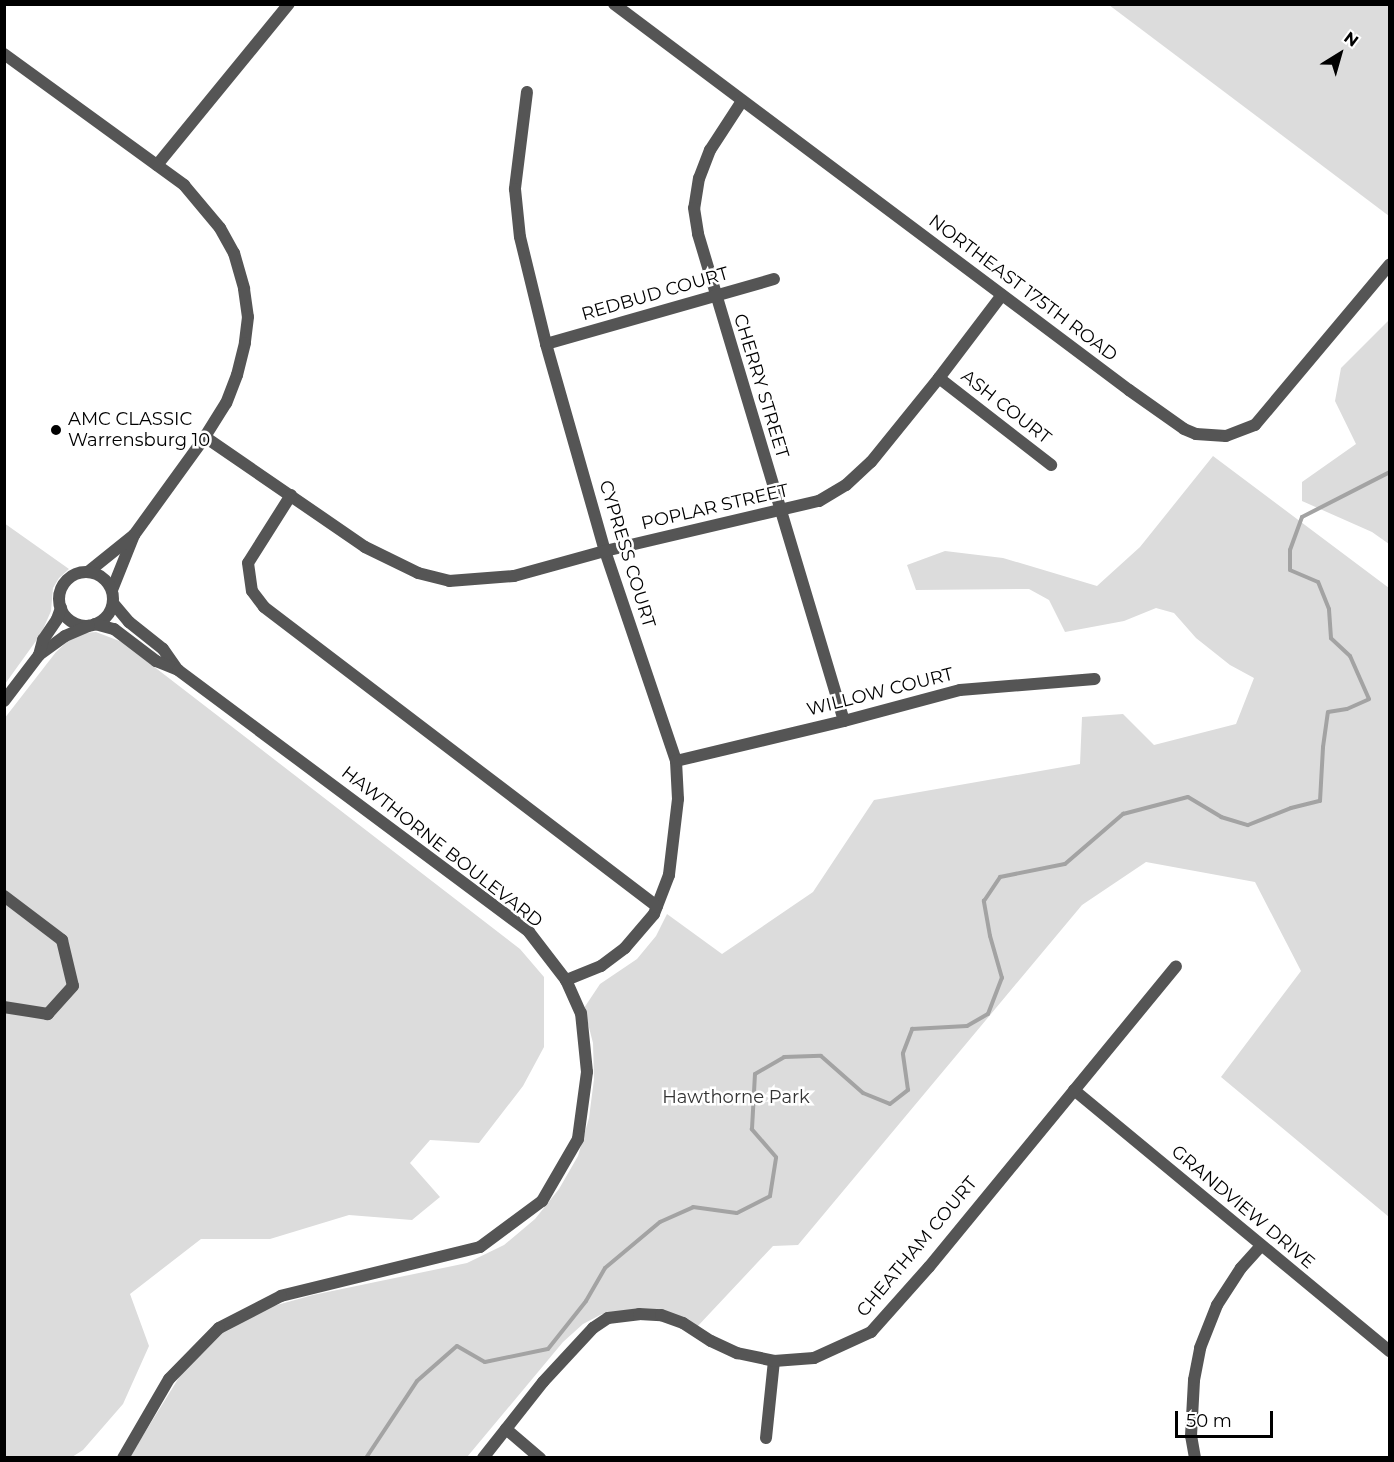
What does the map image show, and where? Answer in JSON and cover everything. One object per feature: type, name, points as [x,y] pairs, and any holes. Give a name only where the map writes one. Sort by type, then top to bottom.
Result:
[{"type":"street","points":[[157,165],[289,4]]},
{"type":"street","name":"NORTHEAST 175TH ROAD","points":[[614,4],[1002,295],[1184,429],[1196,434],[1226,436],[1245,430],[1262,418],[1389,264]]},
{"type":"street","points":[[4,54],[184,185],[220,228],[234,253],[244,289],[248,317],[237,375],[226,403],[206,437],[134,536],[107,616],[92,625],[64,636],[39,655],[4,700]]},
{"type":"street","name":"CYPRESS COURT","points":[[526,92],[515,189],[520,237],[546,344],[604,551],[676,761],[678,800],[669,875],[654,914],[625,948],[601,966],[566,980]]},
{"type":"street","name":"CHERRY STREET","points":[[742,101],[710,150],[699,178],[694,208],[698,234],[844,721]]},
{"type":"street","name":"REDBUD COURT","points":[[546,344],[774,279]]},
{"type":"street","name":"POPLAR STREET","points":[[206,437],[383,556],[418,573],[449,581],[514,576],[604,551],[780,512],[819,501],[846,485],[871,462],[1002,295]]},
{"type":"street","name":"ASH COURT","points":[[939,378],[1051,465]]},
{"type":"street","points":[[291,495],[248,563],[252,591],[264,607],[657,906]]},
{"type":"street","points":[[39,655],[43,640],[57,619],[61,608],[61,591],[65,583],[71,577],[88,572],[134,536]]},
{"type":"street","points":[[88,572],[102,577],[112,596]]},
{"type":"street","name":"HAWTHORNE BOULEVARD","points":[[112,596],[129,622],[163,649],[178,670]]},
{"type":"street","points":[[61,608],[72,621],[92,625]]},
{"type":"street","name":"HAWTHORNE BOULEVARD","points":[[92,625],[114,629],[156,661],[178,670],[529,932],[566,980],[581,1013],[587,1072],[578,1139],[542,1201],[480,1247],[281,1296],[219,1328],[169,1379],[123,1458]]},
{"type":"street","name":"WILLOW COURT","points":[[676,761],[844,721],[960,690],[1095,679]]},
{"type":"street","points":[[4,896],[62,940],[73,986],[48,1014],[4,1007]]},
{"type":"street","name":"CHEATHAM COURT","points":[[483,1458],[543,1382],[593,1328],[608,1318],[639,1314],[661,1315],[683,1323],[711,1341],[737,1353],[774,1361],[814,1358],[871,1332],[915,1284],[1176,966]]},
{"type":"street","name":"GRANDVIEW DRIVE","points":[[1074,1090],[1389,1351]]},
{"type":"street","points":[[1195,1458],[1191,1436],[1194,1380],[1200,1348],[1217,1305],[1241,1268],[1261,1246]]},
{"type":"street","points":[[766,1438],[774,1361]]},
{"type":"street","points":[[506,1429],[540,1458]]},
{"type":"green space","points":[[1109,5],[1389,5],[1389,216]]},
{"type":"green space","points":[[1389,320],[1389,544],[1372,532],[1302,501],[1302,482],[1356,444],[1335,401],[1341,368]]},
{"type":"green space","name":"Hawthorne Park","points":[[1213,456],[1389,588],[1389,1217],[1221,1077],[1301,971],[1255,882],[1146,862],[1082,905],[798,1245],[773,1246],[696,1328],[649,1309],[602,1314],[583,1324],[563,1342],[467,1457],[129,1458],[188,1363],[208,1343],[237,1321],[266,1308],[313,1295],[467,1263],[504,1245],[535,1219],[559,1189],[578,1156],[589,1118],[594,1079],[593,1043],[584,1008],[600,984],[637,959],[656,936],[667,914],[722,954],[813,892],[874,800],[1080,764],[1082,717],[1123,714],[1154,745],[1236,724],[1254,678],[1230,665],[1196,638],[1174,613],[1156,608],[1124,621],[1065,632],[1049,600],[1029,589],[916,590],[907,565],[945,551],[1003,558],[1097,586],[1140,547]]},
{"type":"green space","points":[[4,523],[69,569],[59,578],[53,588],[51,611],[41,634],[5,684]]},
{"type":"green space","points":[[96,632],[122,642],[520,949],[544,977],[544,1047],[523,1086],[479,1143],[430,1140],[410,1163],[440,1197],[412,1220],[349,1215],[270,1239],[201,1239],[130,1294],[149,1346],[123,1404],[83,1450],[72,1457],[5,1457],[4,719],[56,652],[70,639],[83,633]]},
{"type":"waterway","points":[[366,1458],[417,1381],[457,1346],[485,1362],[548,1349],[586,1301],[605,1268],[660,1222],[693,1207],[737,1213],[770,1196],[776,1157],[752,1129],[755,1074],[784,1057],[821,1056],[863,1093],[890,1104],[908,1090],[903,1053],[912,1029],[967,1026],[988,1014],[1002,978],[990,936],[984,901],[1000,877],[1065,864],[1123,814],[1188,797],[1221,817],[1248,825],[1291,808],[1320,801],[1323,747],[1328,712],[1347,709],[1369,699],[1350,656],[1331,638],[1329,609],[1318,582],[1290,570],[1290,550],[1302,517],[1390,472]]},
{"type":"place","name":"AMC CLASSIC Warrensburg 10","points":[[56,430]]}]
